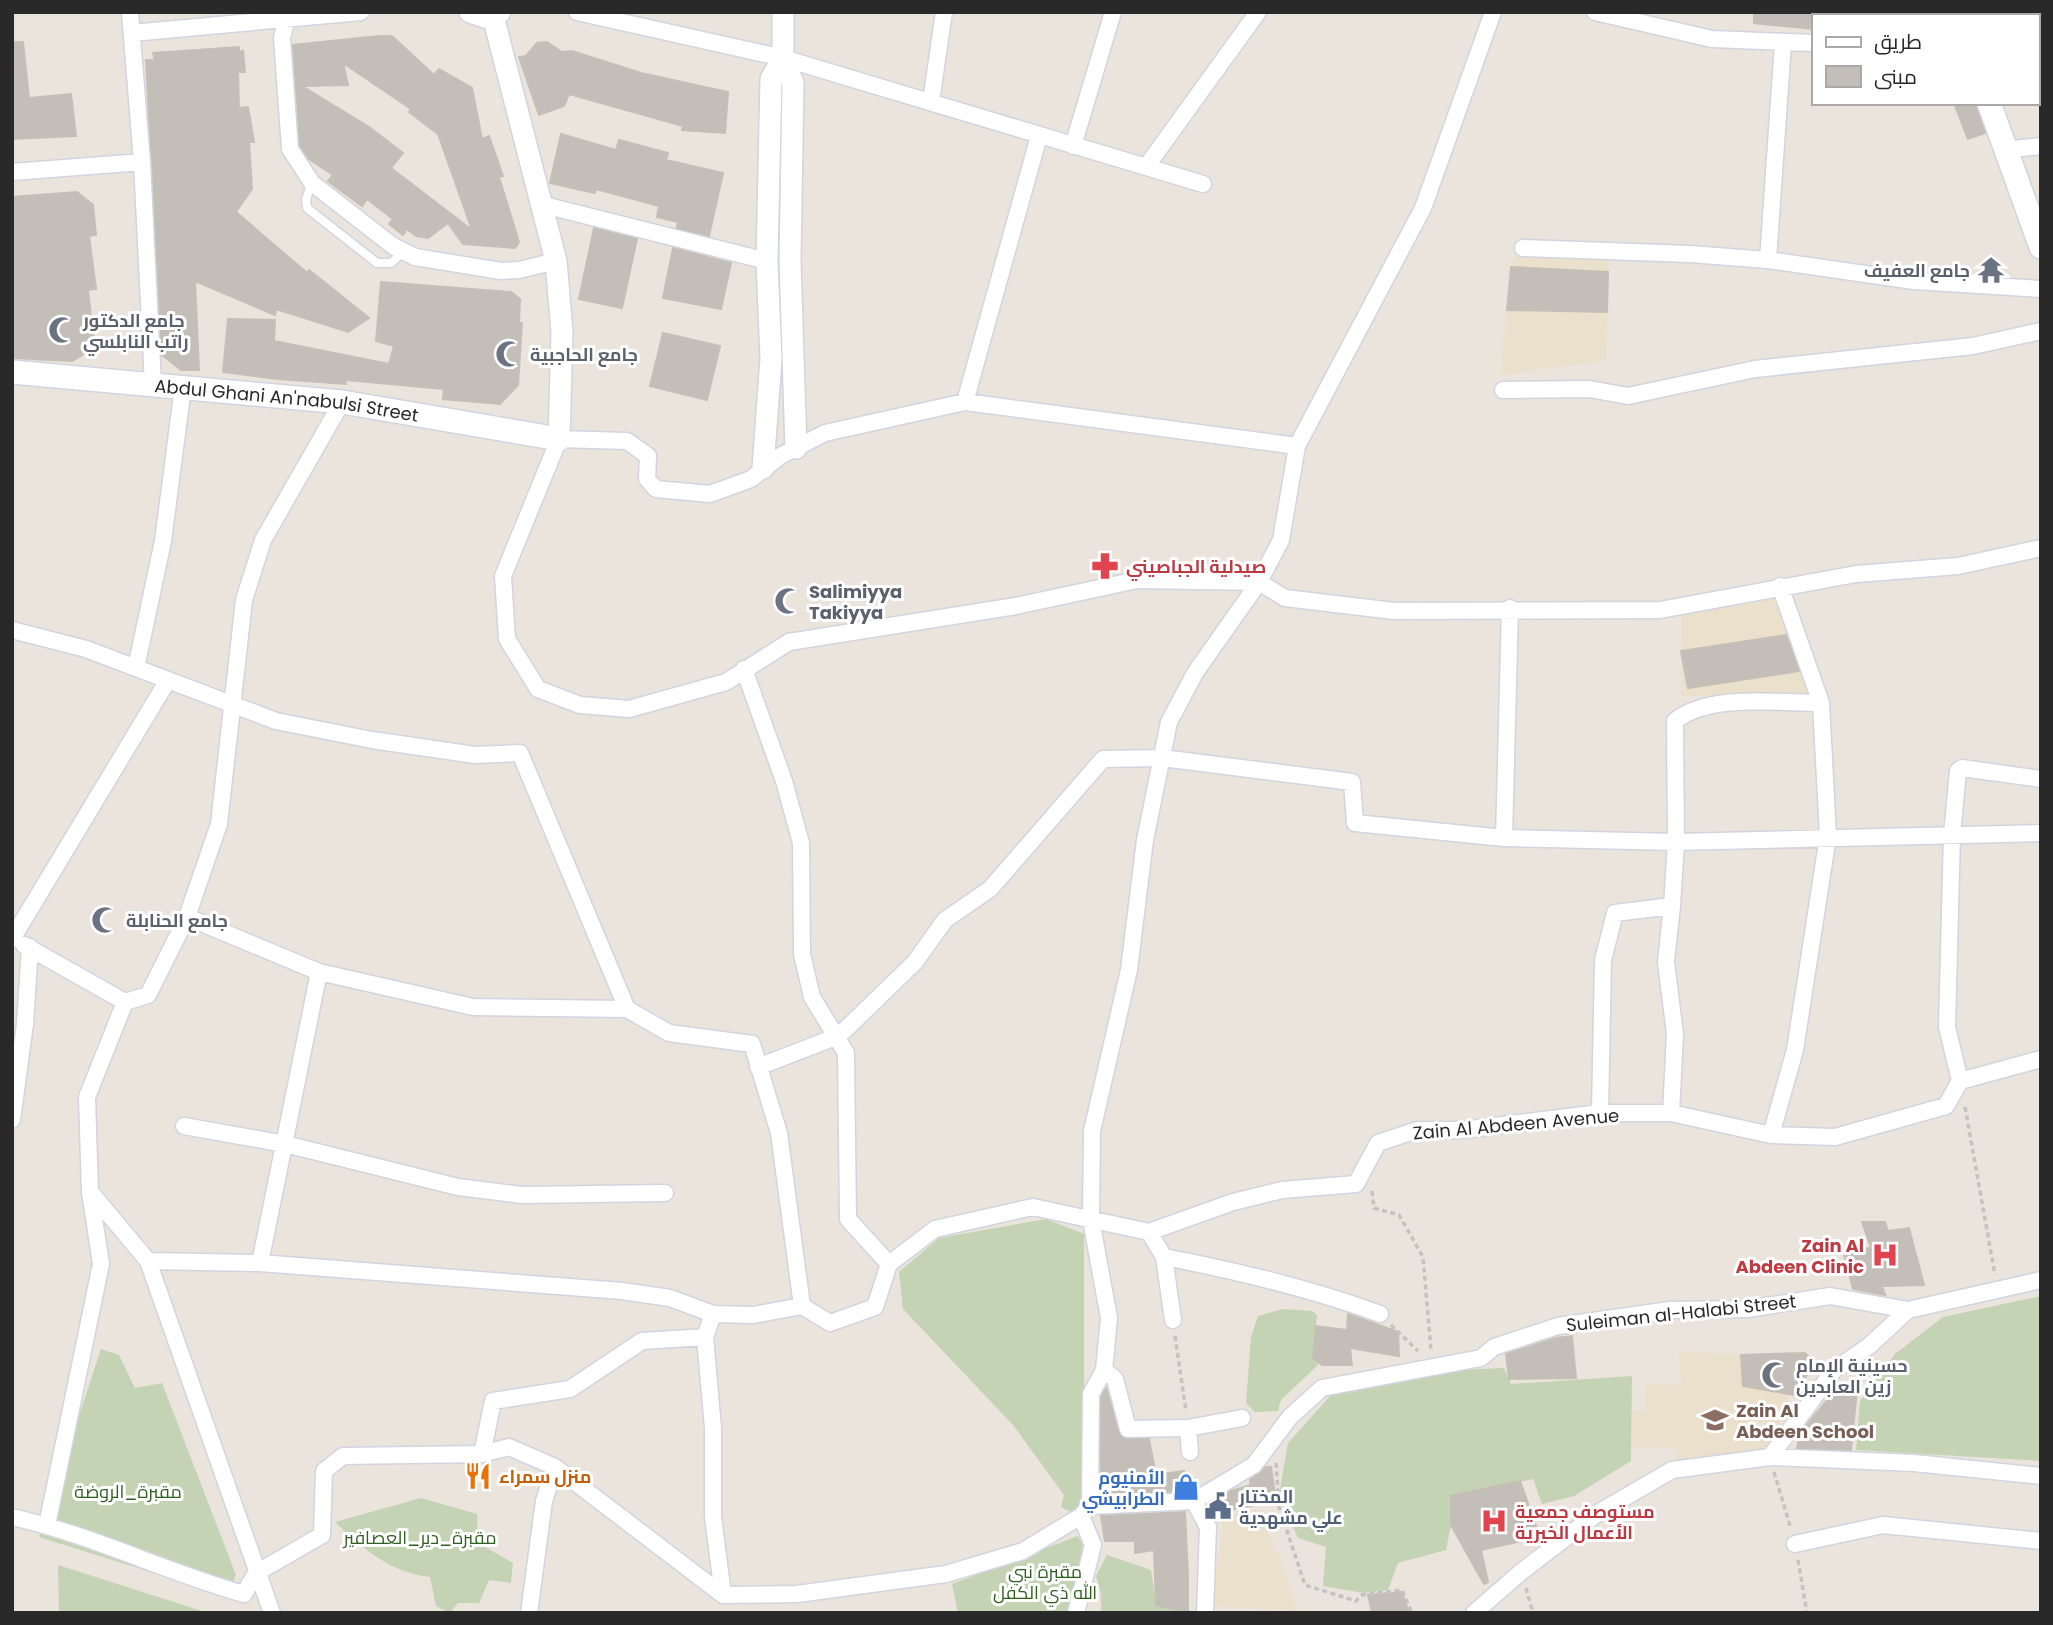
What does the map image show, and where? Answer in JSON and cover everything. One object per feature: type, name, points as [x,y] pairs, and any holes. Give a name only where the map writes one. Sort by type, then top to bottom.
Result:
[{"type":"main road","points":[[1990,105],[2004,150],[2031,202],[2041,247]]},
{"type":"main road","name":"Abdul Ghani An'nabulsi Street","points":[[12,372],[342,402],[559,439]]},
{"type":"street","points":[[130,12],[142,162],[153,384]]},
{"type":"street","points":[[132,33],[361,12]]},
{"type":"street","points":[[470,12],[497,14],[540,204],[556,261],[562,321],[559,439],[503,576],[507,639],[538,689],[580,705],[629,709],[726,682],[789,642],[1016,606],[1137,580],[1259,582],[1285,598],[1394,611],[1510,608],[1660,610],[1856,574],[1958,566],[2041,548]]},
{"type":"street","points":[[577,12],[783,58],[1203,184]]},
{"type":"street","points":[[783,12],[783,58],[793,83],[790,261],[796,448]]},
{"type":"street","points":[[931,101],[944,12]]},
{"type":"street","points":[[1073,146],[1113,12]]},
{"type":"street","points":[[1146,167],[1258,12]]},
{"type":"street","points":[[1076,1613],[1093,1545],[1085,1511],[1091,1394],[1104,1370],[1109,1318],[1091,1220],[1092,1131],[1129,970],[1145,840],[1169,722],[1195,673],[1259,582],[1281,540],[1297,446],[1423,208],[1493,12]]},
{"type":"street","points":[[1595,12],[1712,39],[1812,43]]},
{"type":"street","points":[[287,18],[282,38],[290,149],[312,183],[403,253],[430,261],[501,271],[519,270],[556,261]]},
{"type":"street","points":[[1768,260],[1783,43]]},
{"type":"street","points":[[762,468],[770,375],[768,261],[771,79],[783,58]]},
{"type":"street","points":[[965,402],[1039,136]]},
{"type":"street","points":[[2004,150],[2041,146]]},
{"type":"street","points":[[12,173],[142,162]]},
{"type":"street","points":[[540,204],[768,261]]},
{"type":"street","points":[[1523,248],[1690,254],[1768,260],[1914,281],[2041,289]]},
{"type":"street","points":[[1503,390],[1589,389],[1628,396],[1755,369],[1973,346],[2041,331]]},
{"type":"street","points":[[770,375],[795,375]]},
{"type":"street","points":[[136,668],[163,541],[183,387]]},
{"type":"street","points":[[168,680],[12,939],[125,1002],[148,995],[187,917],[219,824],[244,600],[262,540],[342,402]]},
{"type":"street","points":[[559,439],[627,441],[648,456],[647,479],[656,489],[710,494],[743,483],[762,468],[825,433],[965,402],[1297,446]]},
{"type":"street","points":[[1771,1135],[1795,1050],[1828,836],[1821,703],[1780,586]]},
{"type":"street","points":[[1504,838],[1510,608]]},
{"type":"street","points":[[12,630],[86,649],[276,721],[372,740],[475,755],[520,753],[627,1009]]},
{"type":"street","points":[[744,670],[784,781],[801,843],[803,954],[812,997],[846,1053],[848,1219],[889,1264]]},
{"type":"street","points":[[1671,1113],[1675,1034],[1666,962],[1676,842],[1675,721],[1688,711],[1707,704],[1821,703]]},
{"type":"street","points":[[758,1067],[838,1036],[915,962],[945,920],[990,889],[1103,759],[1162,758],[1352,782],[1355,823],[1504,838],[1676,842],[1828,836],[2041,833]]},
{"type":"street","points":[[2041,779],[1962,768],[1958,771],[1952,835],[1947,1027],[1960,1081],[2041,1059]]},
{"type":"street","points":[[1600,1113],[1603,960],[1615,913],[1672,906]]},
{"type":"street","points":[[187,917],[319,972],[473,1007],[627,1009],[669,1033],[751,1044],[779,1133],[802,1306]]},
{"type":"street","points":[[12,1120],[25,1024],[30,947]]},
{"type":"street","points":[[260,1263],[319,972]]},
{"type":"street","points":[[47,1525],[101,1264],[90,1192],[87,1097],[125,1002]]},
{"type":"street","name":"Zain Al Abdeen Avenue","points":[[1149,1232],[1233,1202],[1282,1190],[1356,1184],[1378,1143],[1417,1130],[1462,1130],[1600,1113],[1671,1113],[1771,1135],[1835,1137],[1946,1106],[1960,1081]]},
{"type":"street","points":[[184,1126],[285,1144],[458,1187],[522,1195],[665,1193]]},
{"type":"street","points":[[90,1192],[148,1261],[272,1613]]},
{"type":"street","points":[[148,1261],[260,1263],[622,1291],[670,1298],[713,1314],[753,1315],[802,1306],[830,1324],[875,1307],[889,1264],[935,1229],[1033,1207],[1149,1232],[1164,1257],[1173,1320]]},
{"type":"street","points":[[1164,1257],[1241,1272],[1331,1296],[1380,1314]]},
{"type":"street","name":"Suleiman al-Halabi Street","points":[[723,1595],[797,1594],[946,1574],[1023,1551],[1085,1511],[1194,1501],[1254,1465],[1290,1417],[1322,1388],[1432,1365],[1481,1358],[1494,1347],[1558,1326],[1670,1310],[1748,1309],[1830,1296],[1908,1310],[2041,1280]]},
{"type":"street","points":[[1770,1457],[1834,1370],[1870,1346],[1908,1310]]},
{"type":"street","points":[[713,1314],[705,1337],[713,1429],[713,1517],[723,1595]]},
{"type":"street","points":[[482,1454],[493,1401],[570,1389],[642,1341],[705,1337]]},
{"type":"street","points":[[1104,1370],[1115,1378],[1128,1429],[1188,1428],[1242,1418]]},
{"type":"street","points":[[1188,1428],[1190,1452]]},
{"type":"street","points":[[12,1517],[47,1525],[192,1579],[244,1594],[256,1573],[322,1535],[324,1471],[343,1455],[482,1454],[509,1447],[555,1467],[723,1595]]},
{"type":"street","points":[[1474,1613],[1521,1572],[1598,1513],[1672,1470],[1770,1457],[1914,1463],[2041,1476]]},
{"type":"street","points":[[529,1613],[544,1501],[555,1467]]},
{"type":"street","points":[[1194,1501],[1208,1527],[1205,1613]]},
{"type":"street","points":[[1795,1544],[1883,1525],[2041,1541]]},
{"type":"lane","points":[[312,183],[306,199],[307,208],[377,263],[391,263],[403,253]]},
{"type":"path","points":[[1960,1081],[1998,1290]]},
{"type":"path","points":[[1369,1164],[1374,1208],[1399,1214],[1423,1257],[1432,1365]]},
{"type":"path","points":[[1380,1314],[1432,1365]]},
{"type":"path","points":[[1173,1320],[1188,1428]]},
{"type":"path","points":[[1269,1445],[1278,1468],[1279,1507],[1305,1585],[1356,1601],[1362,1595],[1402,1590],[1412,1613]]},
{"type":"path","points":[[1770,1457],[1795,1544],[1807,1613]]},
{"type":"shaded area","points":[[1527,252],[1609,257],[1606,360],[1500,375],[1512,259]]},
{"type":"shaded area","points":[[1778,585],[1809,697],[1681,696],[1682,611]]},
{"type":"shaded area","points":[[1679,1351],[1741,1355],[1743,1386],[1787,1394],[1788,1410],[1759,1458],[1697,1467],[1678,1461],[1674,1448],[1632,1447],[1632,1411],[1646,1412],[1645,1384],[1681,1385]]},
{"type":"shaded area","points":[[1256,1509],[1281,1560],[1297,1611],[1212,1606],[1223,1518]]},
{"type":"green space","points":[[1046,1219],[1084,1234],[1084,1501],[1071,1512],[1061,1507],[1064,1495],[1013,1425],[903,1309],[899,1272],[939,1238]]},
{"type":"green space","points":[[2041,1296],[2041,1461],[1856,1450],[1860,1401],[1895,1354],[1943,1317]]},
{"type":"green space","points":[[1283,1309],[1312,1311],[1317,1315],[1313,1357],[1319,1364],[1281,1400],[1278,1411],[1255,1412],[1246,1403],[1251,1337],[1258,1316]]},
{"type":"green space","name":"مقبرة_الروضة","points":[[101,1349],[119,1355],[135,1388],[162,1383],[236,1575],[227,1596],[39,1537]]},
{"type":"green space","points":[[1504,1368],[1511,1384],[1632,1376],[1631,1461],[1574,1496],[1542,1504],[1533,1479],[1451,1496],[1451,1525],[1446,1550],[1398,1563],[1388,1590],[1364,1593],[1323,1586],[1326,1547],[1298,1538],[1279,1495],[1288,1443],[1331,1395],[1454,1370]]},
{"type":"green space","name":"مقبرة_دير_العصافير","points":[[421,1498],[477,1514],[478,1543],[513,1563],[511,1583],[489,1580],[479,1603],[458,1603],[450,1613],[436,1606],[430,1577],[416,1575],[390,1565],[367,1550],[335,1522]]},
{"type":"green space","name":"مقبرة نبي الله ذي الكفل","points":[[1078,1536],[1083,1546],[1070,1613],[958,1613],[952,1584]]},
{"type":"green space","points":[[1107,1555],[1151,1570],[1156,1605],[1185,1613],[1101,1613],[1101,1594],[1096,1576]]},
{"type":"green space","points":[[58,1565],[202,1611],[203,1613],[59,1613]]},
{"type":"building","points":[[1754,12],[1813,12],[1812,29],[1754,23]]},
{"type":"building","points":[[392,36],[434,75],[439,69],[472,88],[482,139],[489,136],[503,176],[499,177],[519,242],[515,248],[463,244],[448,223],[428,238],[416,236],[407,229],[403,235],[389,224],[393,219],[367,199],[362,206],[328,181],[333,175],[309,159],[300,146],[293,45]],"holes":[[[343,63],[411,109],[409,112],[438,134],[472,230],[391,168],[403,153],[369,127],[302,86],[348,85]]]},
{"type":"building","points":[[12,42],[23,42],[29,98],[71,94],[76,136],[12,139]]},
{"type":"building","points":[[547,42],[562,52],[572,51],[641,73],[728,92],[725,133],[682,130],[683,126],[569,94],[564,106],[539,115],[519,57],[526,56],[537,43]]},
{"type":"building","points":[[239,47],[239,52],[243,51],[245,72],[238,72],[239,108],[248,107],[254,142],[249,142],[252,189],[236,212],[307,273],[309,270],[369,318],[348,332],[276,309],[275,315],[195,281],[199,370],[181,370],[162,355],[146,60],[155,60],[153,53]]},
{"type":"building","points":[[1955,105],[1976,105],[1985,133],[1968,139]]},
{"type":"building","points":[[561,134],[616,150],[619,140],[668,153],[666,160],[723,173],[709,236],[677,228],[678,222],[657,217],[659,206],[596,189],[595,193],[550,183]]},
{"type":"building","points":[[77,192],[93,205],[96,235],[89,236],[96,289],[88,290],[94,343],[72,361],[13,358],[12,197]]},
{"type":"building","points":[[594,228],[637,239],[622,308],[579,299]]},
{"type":"building","points":[[673,248],[731,263],[721,309],[663,298]]},
{"type":"building","points":[[1511,267],[1608,272],[1607,312],[1507,310]]},
{"type":"building","points":[[381,282],[511,292],[520,299],[519,323],[522,323],[518,385],[500,404],[443,399],[444,389],[346,380],[346,384],[277,379],[223,372],[228,319],[275,320],[274,341],[389,364],[394,346],[376,341]]},
{"type":"building","points":[[663,333],[720,346],[707,400],[650,386]]},
{"type":"building","points":[[1786,635],[1799,671],[1688,688],[1681,651]]},
{"type":"building","points":[[1862,1222],[1885,1222],[1888,1231],[1909,1228],[1924,1285],[1882,1286],[1885,1295],[1853,1289],[1843,1251],[1871,1248]]},
{"type":"building","points":[[1348,1314],[1398,1332],[1399,1356],[1350,1348],[1352,1365],[1322,1365],[1313,1357],[1316,1326],[1347,1330]]},
{"type":"building","points":[[1572,1336],[1576,1378],[1509,1379],[1506,1354],[1556,1338]]},
{"type":"building","name":"حسينية الإمام زين العابدين","points":[[1805,1353],[1815,1363],[1794,1395],[1743,1386],[1741,1355]]},
{"type":"building","points":[[1106,1388],[1120,1435],[1128,1439],[1149,1439],[1156,1475],[1184,1471],[1185,1491],[1101,1495],[1101,1397]]},
{"type":"building","points":[[1836,1389],[1857,1390],[1851,1450],[1797,1448],[1801,1432]]},
{"type":"building","points":[[1265,1467],[1271,1467],[1276,1501],[1229,1510],[1230,1514],[1215,1518],[1209,1504],[1231,1491],[1251,1485],[1250,1480]]},
{"type":"building","points":[[1520,1481],[1540,1537],[1481,1550],[1488,1582],[1484,1584],[1451,1525],[1451,1496]]},
{"type":"building","points":[[1185,1512],[1188,1613],[1156,1605],[1154,1550],[1135,1553],[1135,1541],[1105,1541],[1101,1516]]},
{"type":"building","points":[[1402,1592],[1409,1613],[1372,1613],[1368,1595]]},
{"type":"place","name":"جامع العفيف","points":[[1991,270]]},
{"type":"place","name":"جامع الدكتور راتب النابلسي","points":[[62,330]]},
{"type":"place","name":"جامع الحاجبية","points":[[509,354]]},
{"type":"place","name":"صيدلية الجباصيني","points":[[1105,566]]},
{"type":"place","name":"Salimiyya Takiyya","points":[[788,601]]},
{"type":"place","name":"جامع الحنابلة","points":[[105,920]]},
{"type":"place","name":"Zain Al Abdeen Clinic","points":[[1885,1255]]},
{"type":"place","name":"حسينية الإمام زين العابدين","points":[[1775,1375]]},
{"type":"place","name":"Zain Al Abdeen School","points":[[1715,1420]]},
{"type":"place","name":"منزل سمراء","points":[[478,1476]]},
{"type":"place","name":"الأمنيوم الطرابيشي","points":[[1186,1487]]},
{"type":"place","name":"المختار علي مشهدية","points":[[1218,1506]]},
{"type":"place","name":"مستوصف جمعية الأعمال الخيرية","points":[[1494,1521]]}]
